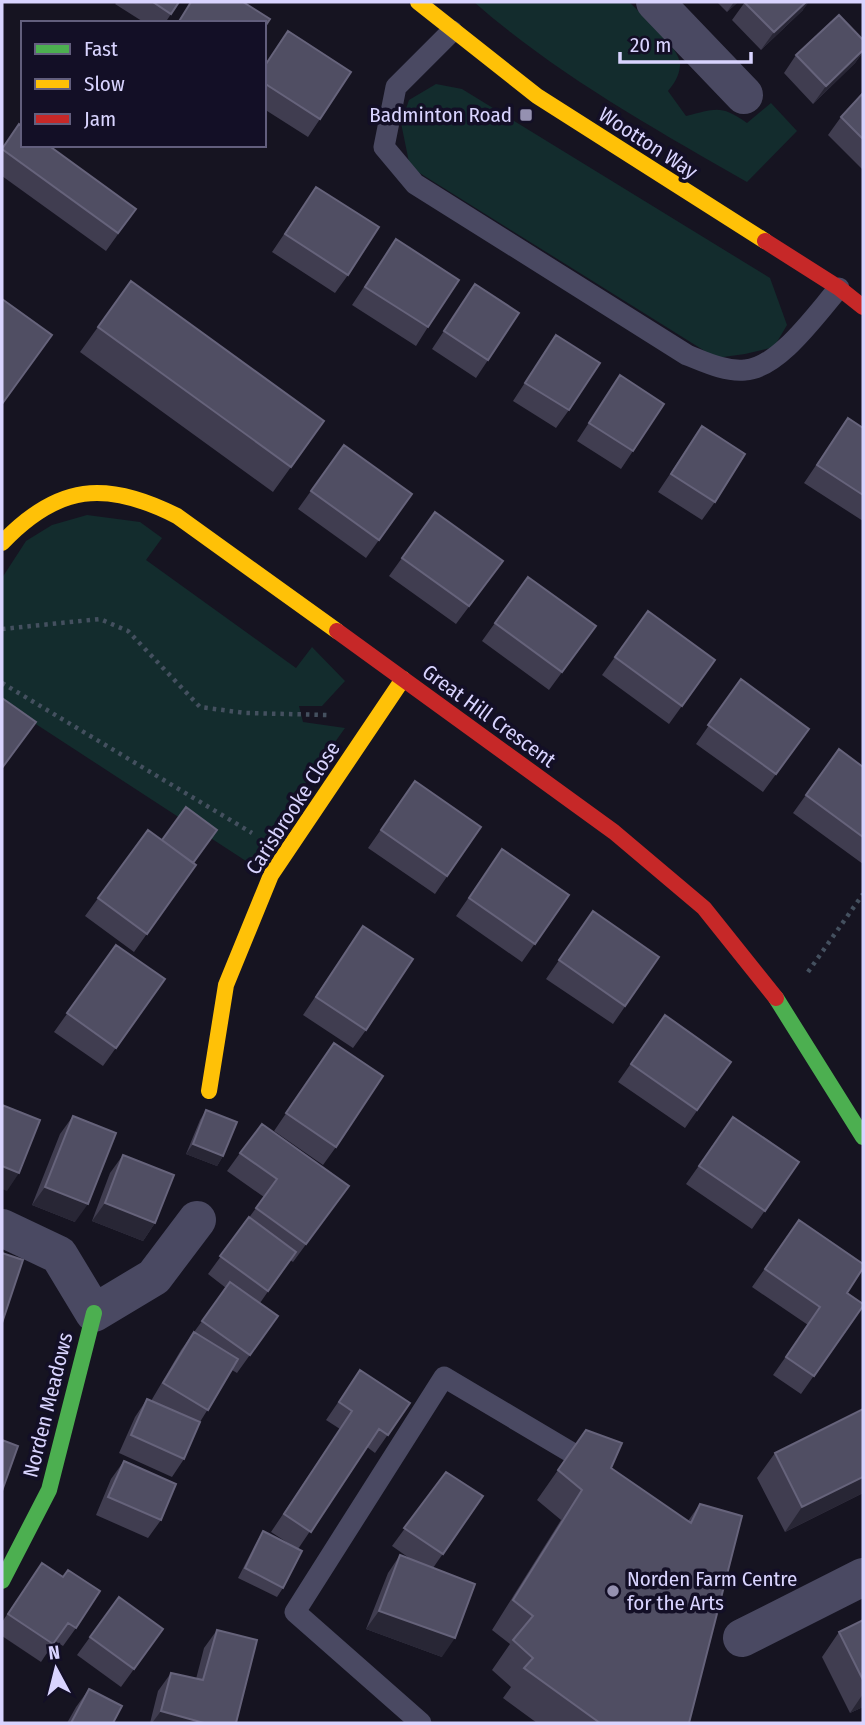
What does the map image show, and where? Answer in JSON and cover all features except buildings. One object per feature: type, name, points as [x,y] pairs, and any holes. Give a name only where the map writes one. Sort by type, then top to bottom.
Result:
[{"type":"street","name":"Wootton Way","points":[[418,2],[537,96],[839,288],[863,307]]},
{"type":"street","points":[[655,2],[744,95]]},
{"type":"street","name":"Great Hill Crescent","points":[[2,543],[13,529],[32,513],[53,502],[76,495],[103,492],[129,495],[154,503],[177,516],[614,832],[704,908],[783,1007],[863,1137]]},
{"type":"street","name":"Carisbrooke Close","points":[[209,1091],[226,985],[271,875],[403,679]]},
{"type":"street","points":[[2,1228],[59,1255],[94,1312],[154,1277],[197,1220]]},
{"type":"street","name":"Norden Meadows","points":[[2,1581],[49,1490],[94,1312]]},
{"type":"street","points":[[742,1638],[863,1577]]},
{"type":"lane","points":[[452,31],[396,87],[384,147],[415,184],[687,355],[717,367],[747,370],[780,355],[839,288]]},
{"type":"lane","points":[[421,1723],[295,1612],[444,1377],[615,1478]]},
{"type":"path","points":[[2,629],[100,619],[128,631],[200,707],[245,713],[377,717]]},
{"type":"path","points":[[2,683],[285,853]]},
{"type":"path","points":[[783,1007],[863,894]]},
{"type":"green space","points":[[474,2],[629,2],[660,32],[679,59],[679,73],[668,91],[686,116],[718,110],[730,113],[747,123],[771,103],[797,131],[747,182],[572,76],[538,53]]},
{"type":"green space","points":[[436,84],[462,89],[770,278],[787,325],[774,347],[716,358],[410,167],[401,123],[409,100]]},
{"type":"green space","points":[[87,515],[140,522],[162,538],[146,560],[296,668],[312,647],[345,681],[322,706],[299,706],[303,722],[345,728],[249,863],[2,702],[2,578],[26,541],[52,525]]},
{"type":"traffic: fast","points":[[776,998],[863,1137]]},
{"type":"traffic: fast","points":[[2,1581],[49,1490],[94,1313]]},
{"type":"traffic: slow","points":[[418,2],[537,96],[765,241]]},
{"type":"traffic: slow","points":[[2,543],[23,523],[63,499],[105,493],[128,497],[177,516],[337,631]]},
{"type":"traffic: slow","points":[[209,1091],[226,985],[271,875],[403,679]]},
{"type":"traffic: jam","points":[[765,241],[839,288],[863,307]]},
{"type":"traffic: jam","points":[[337,631],[614,832],[704,908],[776,998]]},
{"type":"place","name":"Badminton Road","points":[[526,115]]},
{"type":"place","name":"Norden Farm Centre for the Arts","points":[[613,1591]]}]
